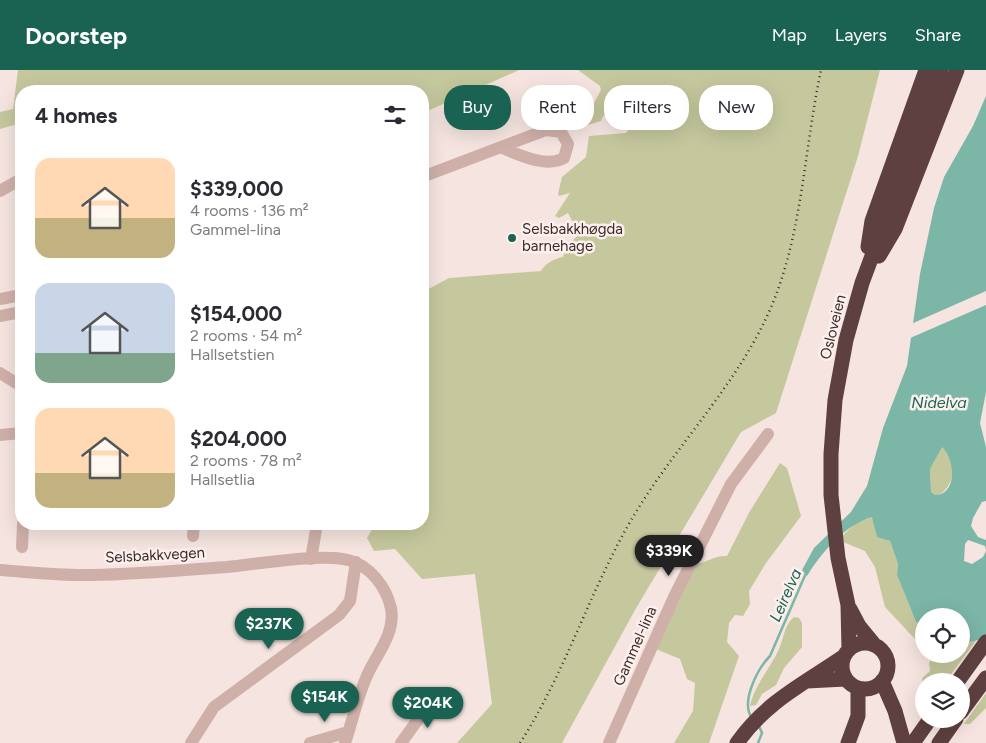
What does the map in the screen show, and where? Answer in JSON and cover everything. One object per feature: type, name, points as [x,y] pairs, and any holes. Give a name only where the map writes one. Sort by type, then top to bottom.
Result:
[{"type":"highway","points":[[862,284],[872,221],[926,70]]},
{"type":"highway","name":"Osloveien","points":[[846,653],[848,605],[833,518],[831,454],[834,408],[840,369],[862,284],[941,70]]},
{"type":"highway","points":[[862,284],[895,229],[957,70]]},
{"type":"highway","name":"Osloveien","points":[[848,605],[864,634],[873,643]]},
{"type":"highway","points":[[739,740],[769,707],[861,642],[873,643],[883,651],[888,662],[887,672],[882,681],[874,687],[858,688],[845,679],[841,669],[846,653]]},
{"type":"highway","points":[[964,673],[986,642]]},
{"type":"highway","points":[[970,700],[986,678]]},
{"type":"highway","points":[[805,681],[845,679]]},
{"type":"highway","points":[[882,681],[895,711],[904,743]]},
{"type":"highway","points":[[848,743],[858,716],[858,688]]},
{"type":"highway","points":[[913,743],[924,728]]},
{"type":"highway","points":[[939,743],[950,728]]},
{"type":"street","points":[[429,174],[502,148]]},
{"type":"street","points":[[0,191],[15,182]]},
{"type":"street","points":[[0,299],[15,296]]},
{"type":"street","points":[[0,316],[15,313]]},
{"type":"street","points":[[0,372],[15,382]]},
{"type":"street","points":[[0,435],[15,434]]},
{"type":"street","name":"Gammel-lina","points":[[609,743],[674,597],[731,484],[768,434]]},
{"type":"street","points":[[22,547],[23,530]]},
{"type":"street","points":[[311,559],[316,530]]},
{"type":"street","name":"Selsbakkvegen","points":[[0,570],[83,575],[172,571],[311,559],[336,558],[356,562]]},
{"type":"street","points":[[191,743],[205,718],[214,707],[339,615],[350,601],[356,562],[369,570],[381,585],[391,608],[392,619],[386,641],[366,678],[346,738],[310,743]]},
{"type":"street","points":[[401,743],[422,714],[439,699]]},
{"type":"green space","points":[[18,70],[519,70],[486,85],[444,85],[444,104],[429,110],[429,85],[16,85]]},
{"type":"green space","points":[[578,70],[880,70],[858,156],[776,413],[741,432],[635,610],[562,743],[457,743],[492,704],[475,574],[422,579],[395,549],[374,551],[367,538],[372,530],[429,530],[429,289],[449,278],[541,271],[550,262],[563,257],[567,246],[579,234],[568,213],[559,218],[555,216],[570,193],[559,196],[558,194],[562,177],[586,157],[589,136],[626,133],[628,130],[689,130],[689,85],[604,85],[604,116],[601,121],[594,123],[594,103],[601,90],[600,86]]},
{"type":"green space","points":[[15,93],[15,125],[0,129],[0,112],[13,109]]},
{"type":"green space","points":[[942,446],[951,462],[952,474],[949,485],[945,490],[935,495],[931,492],[930,469]]},
{"type":"green space","points":[[780,463],[787,468],[801,516],[766,563],[749,591],[750,604],[743,616],[735,615],[729,623],[727,642],[739,656],[709,743],[674,743],[693,711],[695,683],[687,679],[680,659],[656,649],[695,564],[727,556],[750,511]]},
{"type":"green space","points":[[872,517],[876,526],[876,535],[890,541],[898,564],[897,575],[915,620],[915,639],[885,607],[875,567],[865,551],[843,542],[842,536],[855,524]]},
{"type":"green space","points":[[794,617],[799,618],[802,623],[802,647],[784,668],[776,685],[762,694],[756,705],[750,706],[755,691],[779,649],[786,628]]},
{"type":"green space","points":[[976,641],[970,649],[970,642]]},
{"type":"green space","points":[[960,663],[952,673],[928,673],[930,671],[929,664]]},
{"type":"green space","points":[[986,693],[986,708],[970,724],[970,716]]},
{"type":"water","name":"Nidelva","points":[[986,96],[986,392],[980,423],[986,447],[986,501],[982,502],[973,518],[971,526],[978,537],[986,540],[986,550],[985,546],[968,540],[965,544],[964,561],[972,564],[983,557],[986,551],[986,638],[970,642],[970,608],[915,608],[915,620],[897,575],[898,564],[890,541],[877,537],[872,517],[852,526],[843,533],[819,558],[807,576],[802,570],[814,548],[851,512],[867,486],[883,428],[907,366],[920,274],[934,208],[944,177],[973,126]],"holes":[[[942,447],[950,459],[952,467],[951,483],[948,489],[935,495],[931,492],[930,469]]]},
{"type":"pier","points":[[986,291],[986,305],[908,339],[911,324]]},
{"type":"waterway","name":"Leirelva","points":[[752,718],[748,703],[752,686],[760,668],[770,656],[806,573]]},
{"type":"waterway","name":"Leirelva","points":[[758,743],[762,733],[759,726]]},
{"type":"railway","points":[[520,743],[551,688],[604,573],[633,517],[670,462],[729,382],[763,326],[776,295],[792,240],[821,70]]},
{"type":"place","name":"Selsbakkhøgda barnehage","points":[[512,238]]}]
